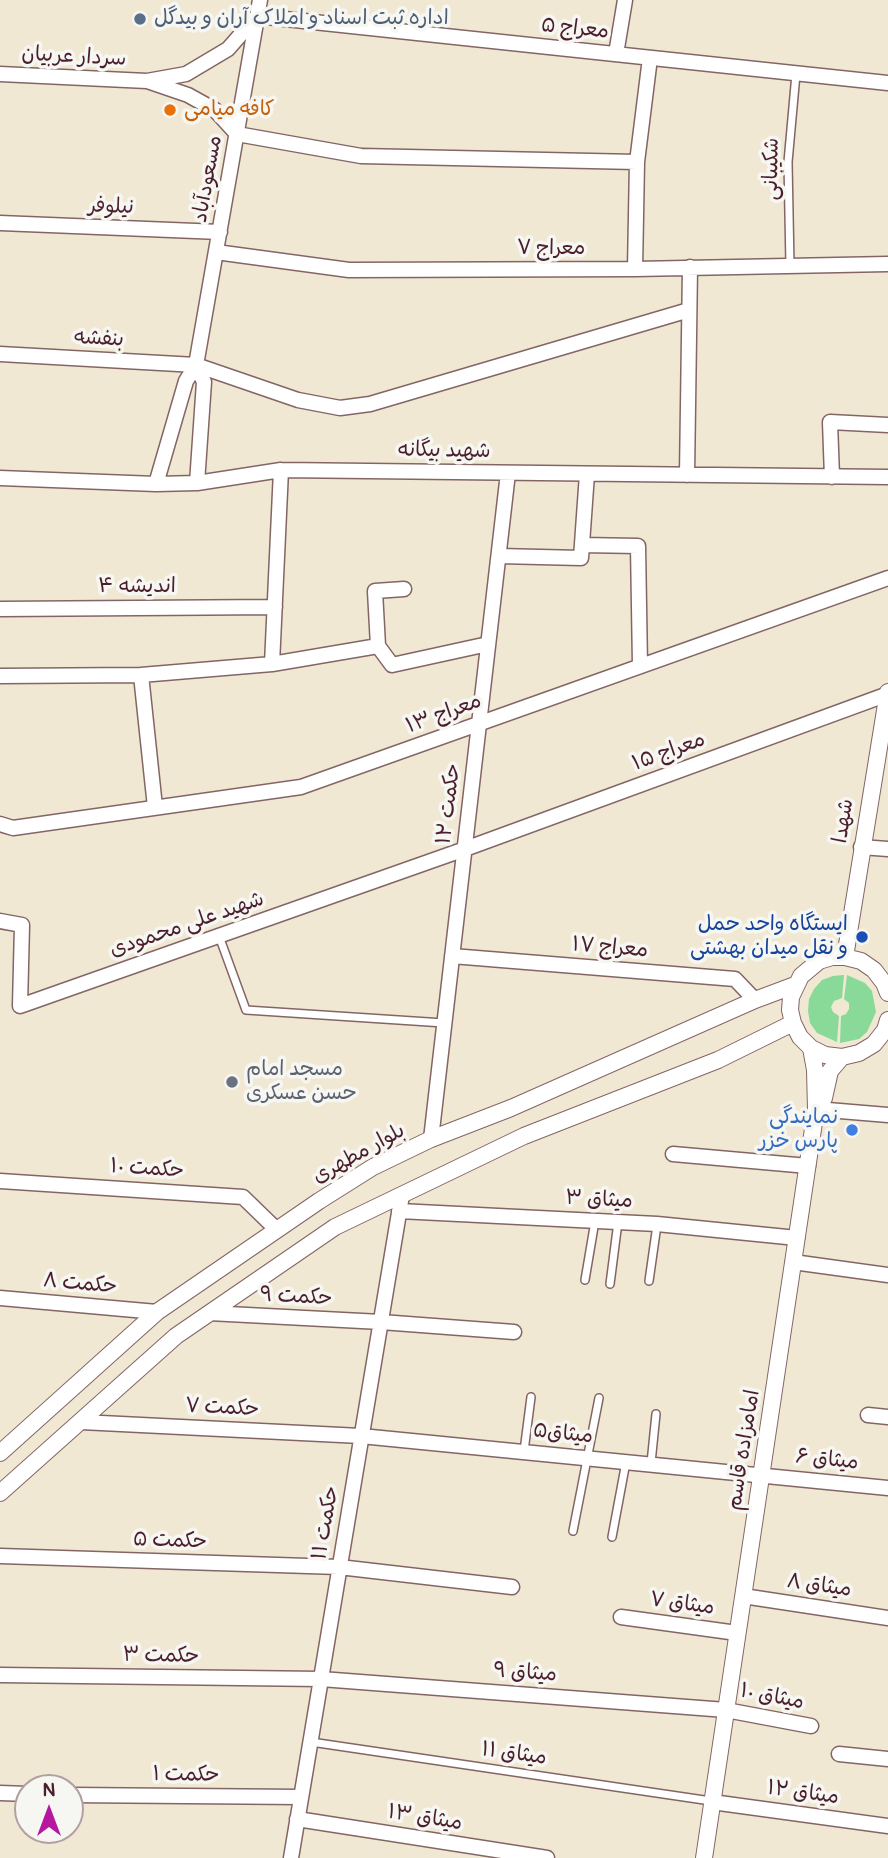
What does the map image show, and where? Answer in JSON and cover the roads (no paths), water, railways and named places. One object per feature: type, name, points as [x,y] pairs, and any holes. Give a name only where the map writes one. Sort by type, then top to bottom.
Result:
[{"type":"street","name":"مسعودآباد","points":[[156,484],[186,382],[197,365],[260,0]]},
{"type":"street","points":[[616,54],[625,0]]},
{"type":"street","name":"معراج ۵","points":[[257,16],[888,83]]},
{"type":"street","points":[[147,82],[186,74],[228,48],[257,16]]},
{"type":"street","points":[[635,269],[637,162],[650,58]]},
{"type":"street","name":"سردار عربیان","points":[[0,74],[147,82]]},
{"type":"street","points":[[147,82],[188,95],[215,110],[237,134],[361,156],[637,162]]},
{"type":"street","name":"نیلوفر","points":[[0,223],[220,232]]},
{"type":"street","name":"معراج ۷","points":[[216,252],[349,270],[635,269],[888,264]]},
{"type":"street","points":[[687,475],[690,267]]},
{"type":"street","name":"بنفشه","points":[[0,354],[197,365],[298,400],[340,408],[370,404],[689,310]]},
{"type":"street","name":"مسعودآباد","points":[[197,365],[204,382],[197,483]]},
{"type":"street","points":[[832,477],[830,422],[888,425]]},
{"type":"street","points":[[272,664],[281,470]]},
{"type":"street","name":"شهید بیگانه","points":[[0,478],[197,483],[281,470],[888,477]]},
{"type":"street","name":"حکمت ۱۲","points":[[431,1139],[508,473]]},
{"type":"street","points":[[499,556],[581,558],[587,474]]},
{"type":"street","points":[[582,545],[638,546],[640,666]]},
{"type":"street","name":"معراج ۱۳","points":[[0,824],[13,828],[301,787],[888,578]]},
{"type":"street","points":[[404,589],[375,591],[378,646],[392,665],[488,644]]},
{"type":"street","name":"اندیشه ۴","points":[[0,609],[275,607]]},
{"type":"street","points":[[0,676],[141,675],[272,664],[378,646]]},
{"type":"street","points":[[141,675],[155,807]]},
{"type":"street","name":"شهدا","points":[[845,957],[861,847],[880,784],[888,693]]},
{"type":"street","name":"معراج ۱۵","points":[[465,849],[888,693]]},
{"type":"street","points":[[861,847],[888,849]]},
{"type":"street","name":"شهید علی محمودی","points":[[0,922],[22,925],[20,1006],[465,849]]},
{"type":"street","name":"معراج ۱۷","points":[[452,956],[735,979],[755,1000]]},
{"type":"street","points":[[888,993],[881,972],[860,961],[832,957],[819,961],[801,976],[791,998],[793,1023],[800,1037],[811,1048],[825,1055],[842,1057],[859,1053],[874,1044],[885,1030],[888,1020]]},
{"type":"street","name":"بلوار مطهری","points":[[0,1453],[157,1312],[373,1167],[431,1139],[511,1108],[755,1000],[795,985]]},
{"type":"street","points":[[0,1493],[176,1336],[335,1227],[400,1203],[524,1136],[718,1060],[793,1023]]},
{"type":"street","name":"امامزاده قاسم","points":[[704,1858],[816,1109],[815,1070],[811,1048]]},
{"type":"street","points":[[816,1109],[824,1098],[830,1071],[842,1057]]},
{"type":"street","points":[[816,1109],[888,1115]]},
{"type":"street","points":[[673,1154],[808,1166]]},
{"type":"street","name":"حکمت ۱۰","points":[[0,1181],[243,1197],[277,1230]]},
{"type":"street","name":"میثاق ۳","points":[[400,1203],[797,1238]]},
{"type":"street","name":"حکمت ۱۱","points":[[291,1858],[400,1203]]},
{"type":"street","points":[[793,1262],[888,1275]]},
{"type":"street","points":[[218,1270],[235,1295]]},
{"type":"street","name":"حکمت ۸","points":[[0,1298],[157,1312]]},
{"type":"street","name":"حکمت ۹","points":[[209,1313],[514,1332]]},
{"type":"street","points":[[868,1415],[888,1417]]},
{"type":"street","name":"حکمت ۷","points":[[81,1422],[361,1436]]},
{"type":"street","name":"میثاق۵","points":[[361,1436],[761,1474]]},
{"type":"street","name":"میثاق ۶","points":[[761,1474],[888,1488]]},
{"type":"street","name":"حکمت ۵","points":[[0,1556],[340,1567],[512,1587]]},
{"type":"street","name":"میثاق ۸","points":[[743,1596],[888,1618]]},
{"type":"street","name":"میثاق ۷","points":[[621,1617],[737,1633]]},
{"type":"street","name":"حکمت ۳","points":[[0,1675],[321,1679]]},
{"type":"street","name":"میثاق ۹","points":[[321,1679],[726,1710]]},
{"type":"street","name":"میثاق ۱۰","points":[[726,1710],[811,1726]]},
{"type":"street","points":[[839,1754],[888,1759]]},
{"type":"street","name":"حکمت ۱","points":[[84,1795],[301,1797]]},
{"type":"street","name":"میثاق ۱۲","points":[[712,1802],[888,1826]]},
{"type":"street","name":"میثاق ۱۳","points":[[297,1819],[547,1858]]},
{"type":"lane","name":"شکیبانی","points":[[790,266],[788,162],[796,74]]},
{"type":"lane","points":[[219,936],[246,1010],[444,1023]]},
{"type":"lane","points":[[585,1280],[595,1221]]},
{"type":"lane","points":[[610,1284],[618,1222]]},
{"type":"lane","points":[[649,1281],[657,1224]]},
{"type":"lane","points":[[524,1451],[531,1397]]},
{"type":"lane","points":[[573,1531],[599,1398]]},
{"type":"lane","points":[[651,1464],[656,1414]]},
{"type":"lane","points":[[612,1537],[626,1461]]},
{"type":"lane","name":"میثاق ۱۱","points":[[310,1742],[712,1802]]},
{"type":"place","name":"اداره ثبت اسناد و املاک آران و بیدگل","points":[[140,19]]},
{"type":"place","name":"کافه میامی","points":[[170,110]]},
{"type":"place","name":"ایستگاه واحد حمل و نقل میدان بهشتی","points":[[862,937]]},
{"type":"place","name":"مسجد امام حسن عسکری","points":[[232,1082]]},
{"type":"place","name":"نمایندگی پارس خزر","points":[[852,1130]]}]
